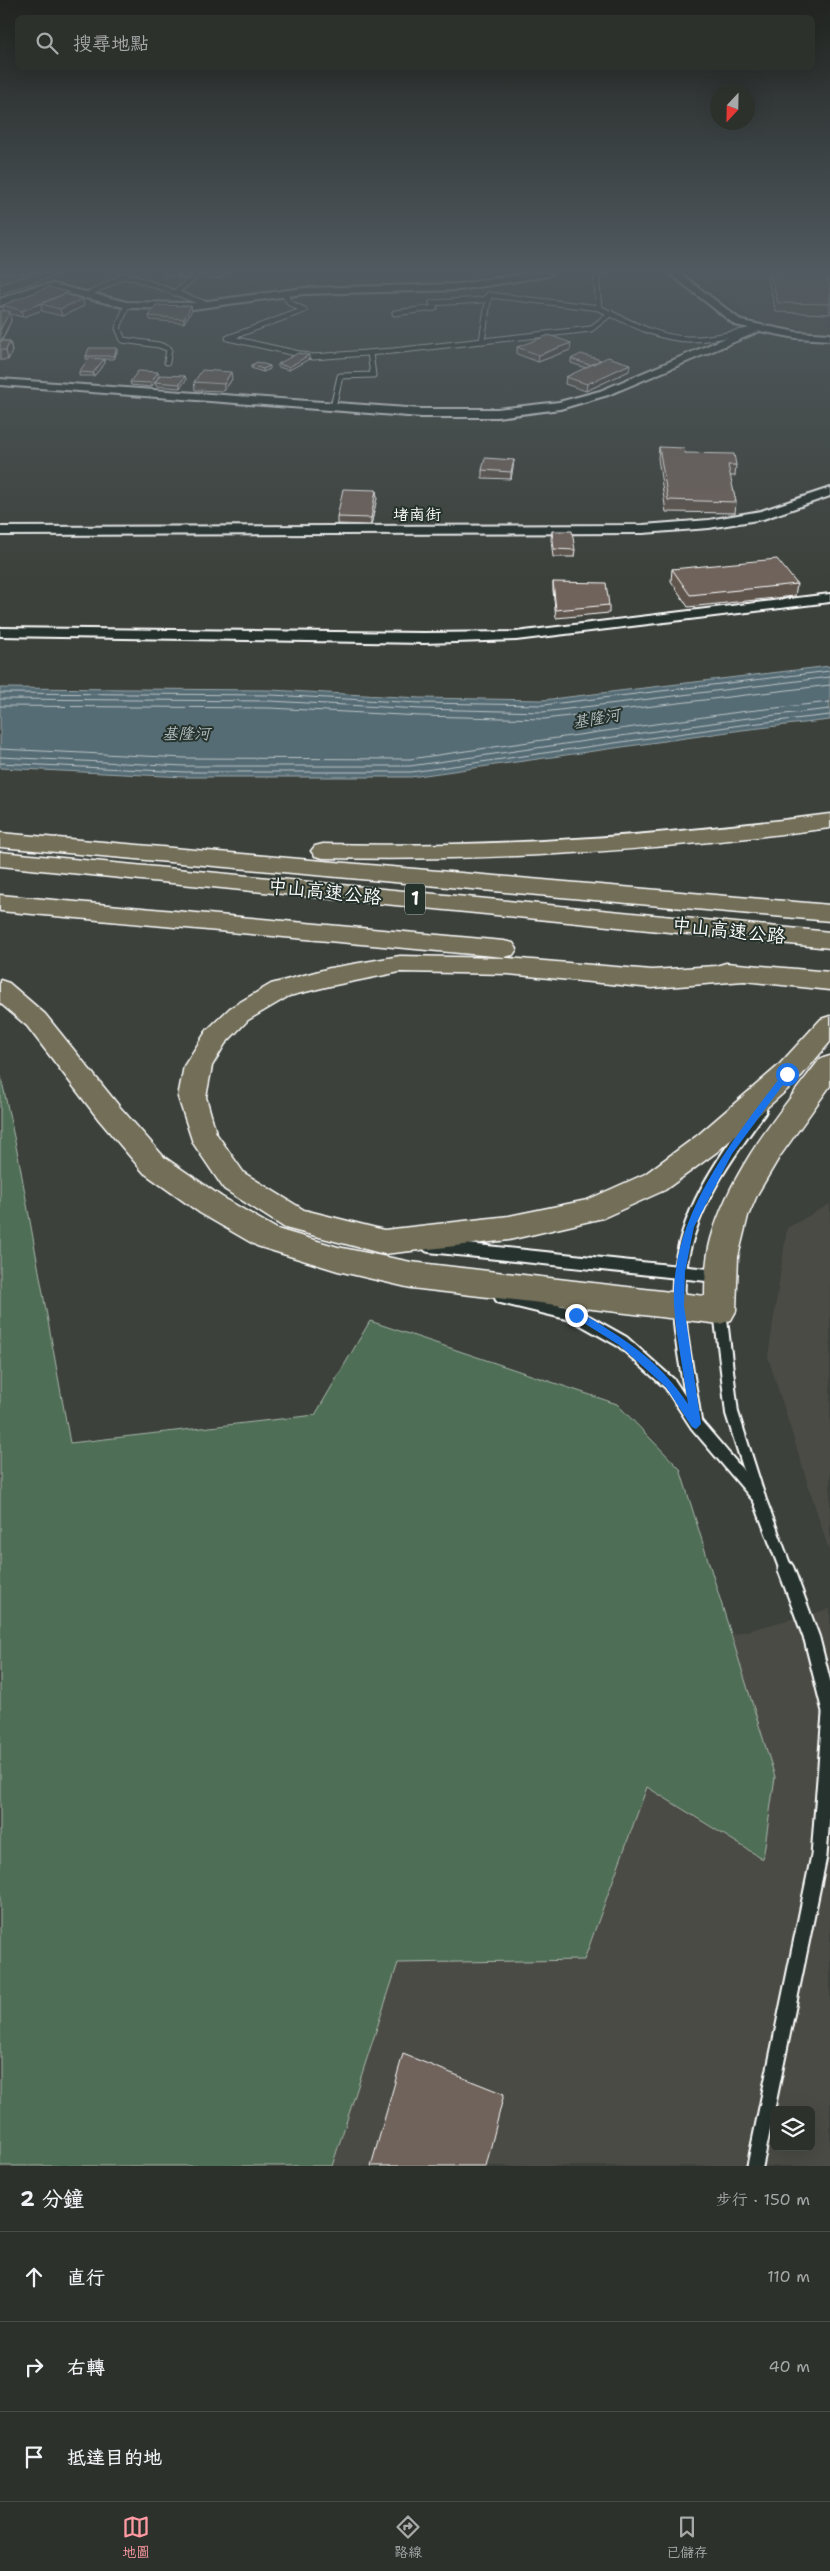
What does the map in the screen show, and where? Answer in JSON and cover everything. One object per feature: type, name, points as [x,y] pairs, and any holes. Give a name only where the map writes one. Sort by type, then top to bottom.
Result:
[{"type":"highway","points":[[0,830],[210,848],[369,853],[485,852],[637,844],[830,821]]},
{"type":"highway","points":[[0,840],[830,913]]},
{"type":"highway","name":"中山高速公路","points":[[0,859],[830,940]]},
{"type":"highway","name":"1","points":[[0,903],[830,981]]},
{"type":"highway","points":[[743,973],[652,979],[508,966],[400,964],[330,977],[280,990],[239,1014],[216,1037],[198,1066],[192,1096],[203,1136],[234,1181],[296,1220],[384,1242],[509,1228],[592,1210],[655,1182],[708,1144],[787,1074],[830,1026]]},
{"type":"highway","points":[[0,989],[36,1020],[109,1113],[154,1165],[203,1199],[268,1238],[338,1259],[411,1275],[720,1311],[721,1276],[726,1238],[749,1182],[784,1128],[830,1066]]},
{"type":"street","points":[[0,382],[457,414],[528,410],[560,405],[604,393],[648,374]]},
{"type":"street","name":"堵南街","points":[[0,531],[643,529],[709,524],[763,514],[830,492]]},
{"type":"street","points":[[0,632],[424,638],[516,636],[830,598]]},
{"type":"lane","points":[[333,406],[340,376],[373,374]]},
{"type":"lane","points":[[696,1424],[679,1306],[680,1272],[690,1227],[729,1152],[787,1074]]},
{"type":"lane","points":[[384,1242],[721,1276]]},
{"type":"lane","points":[[411,1275],[576,1315],[623,1342],[670,1384],[696,1424],[759,1498]]},
{"type":"lane","points":[[720,1311],[732,1413],[759,1498],[812,1639],[830,1712],[819,1856],[755,2166]]},
{"type":"shaded area","points":[[830,1204],[830,1554],[768,1357],[787,1228]]},
{"type":"shaded area","points":[[0,1585],[218,1769],[830,1609],[830,2166],[0,2166]]},
{"type":"green space","points":[[0,1072],[19,1160],[70,1443],[315,1415],[370,1321],[617,1404],[680,1469],[775,1777],[763,1859],[647,1787],[584,1960],[398,1963],[332,2166],[0,2166]]},
{"type":"water","name":"基隆河","points":[[830,666],[830,720],[742,730],[411,777],[185,777],[0,768],[0,688],[271,690],[420,698],[543,700]]},
{"type":"building","points":[[136,374],[157,374],[151,383],[130,382]]},
{"type":"building","points":[[199,374],[230,374],[224,384],[194,382]]},
{"type":"building","points":[[572,374],[608,374],[587,384],[566,377]]},
{"type":"building","points":[[160,375],[185,376],[180,384],[155,382]]},
{"type":"building","points":[[659,447],[684,448],[685,453],[734,454],[736,465],[728,465],[736,502],[668,500]]},
{"type":"building","points":[[485,458],[514,460],[511,472],[482,470]]},
{"type":"building","points":[[343,489],[376,490],[371,518],[337,517]]},
{"type":"building","points":[[552,531],[572,531],[575,550],[554,549]]},
{"type":"building","points":[[777,559],[797,584],[690,595],[672,569]]},
{"type":"building","points":[[553,582],[606,583],[609,605],[556,610]]},
{"type":"building","points":[[403,2054],[504,2094],[486,2166],[371,2166]]},
{"type":"route","points":[[576,1315],[623,1342],[670,1384],[696,1424],[679,1306],[680,1272],[690,1227],[729,1152],[787,1074]]}]
